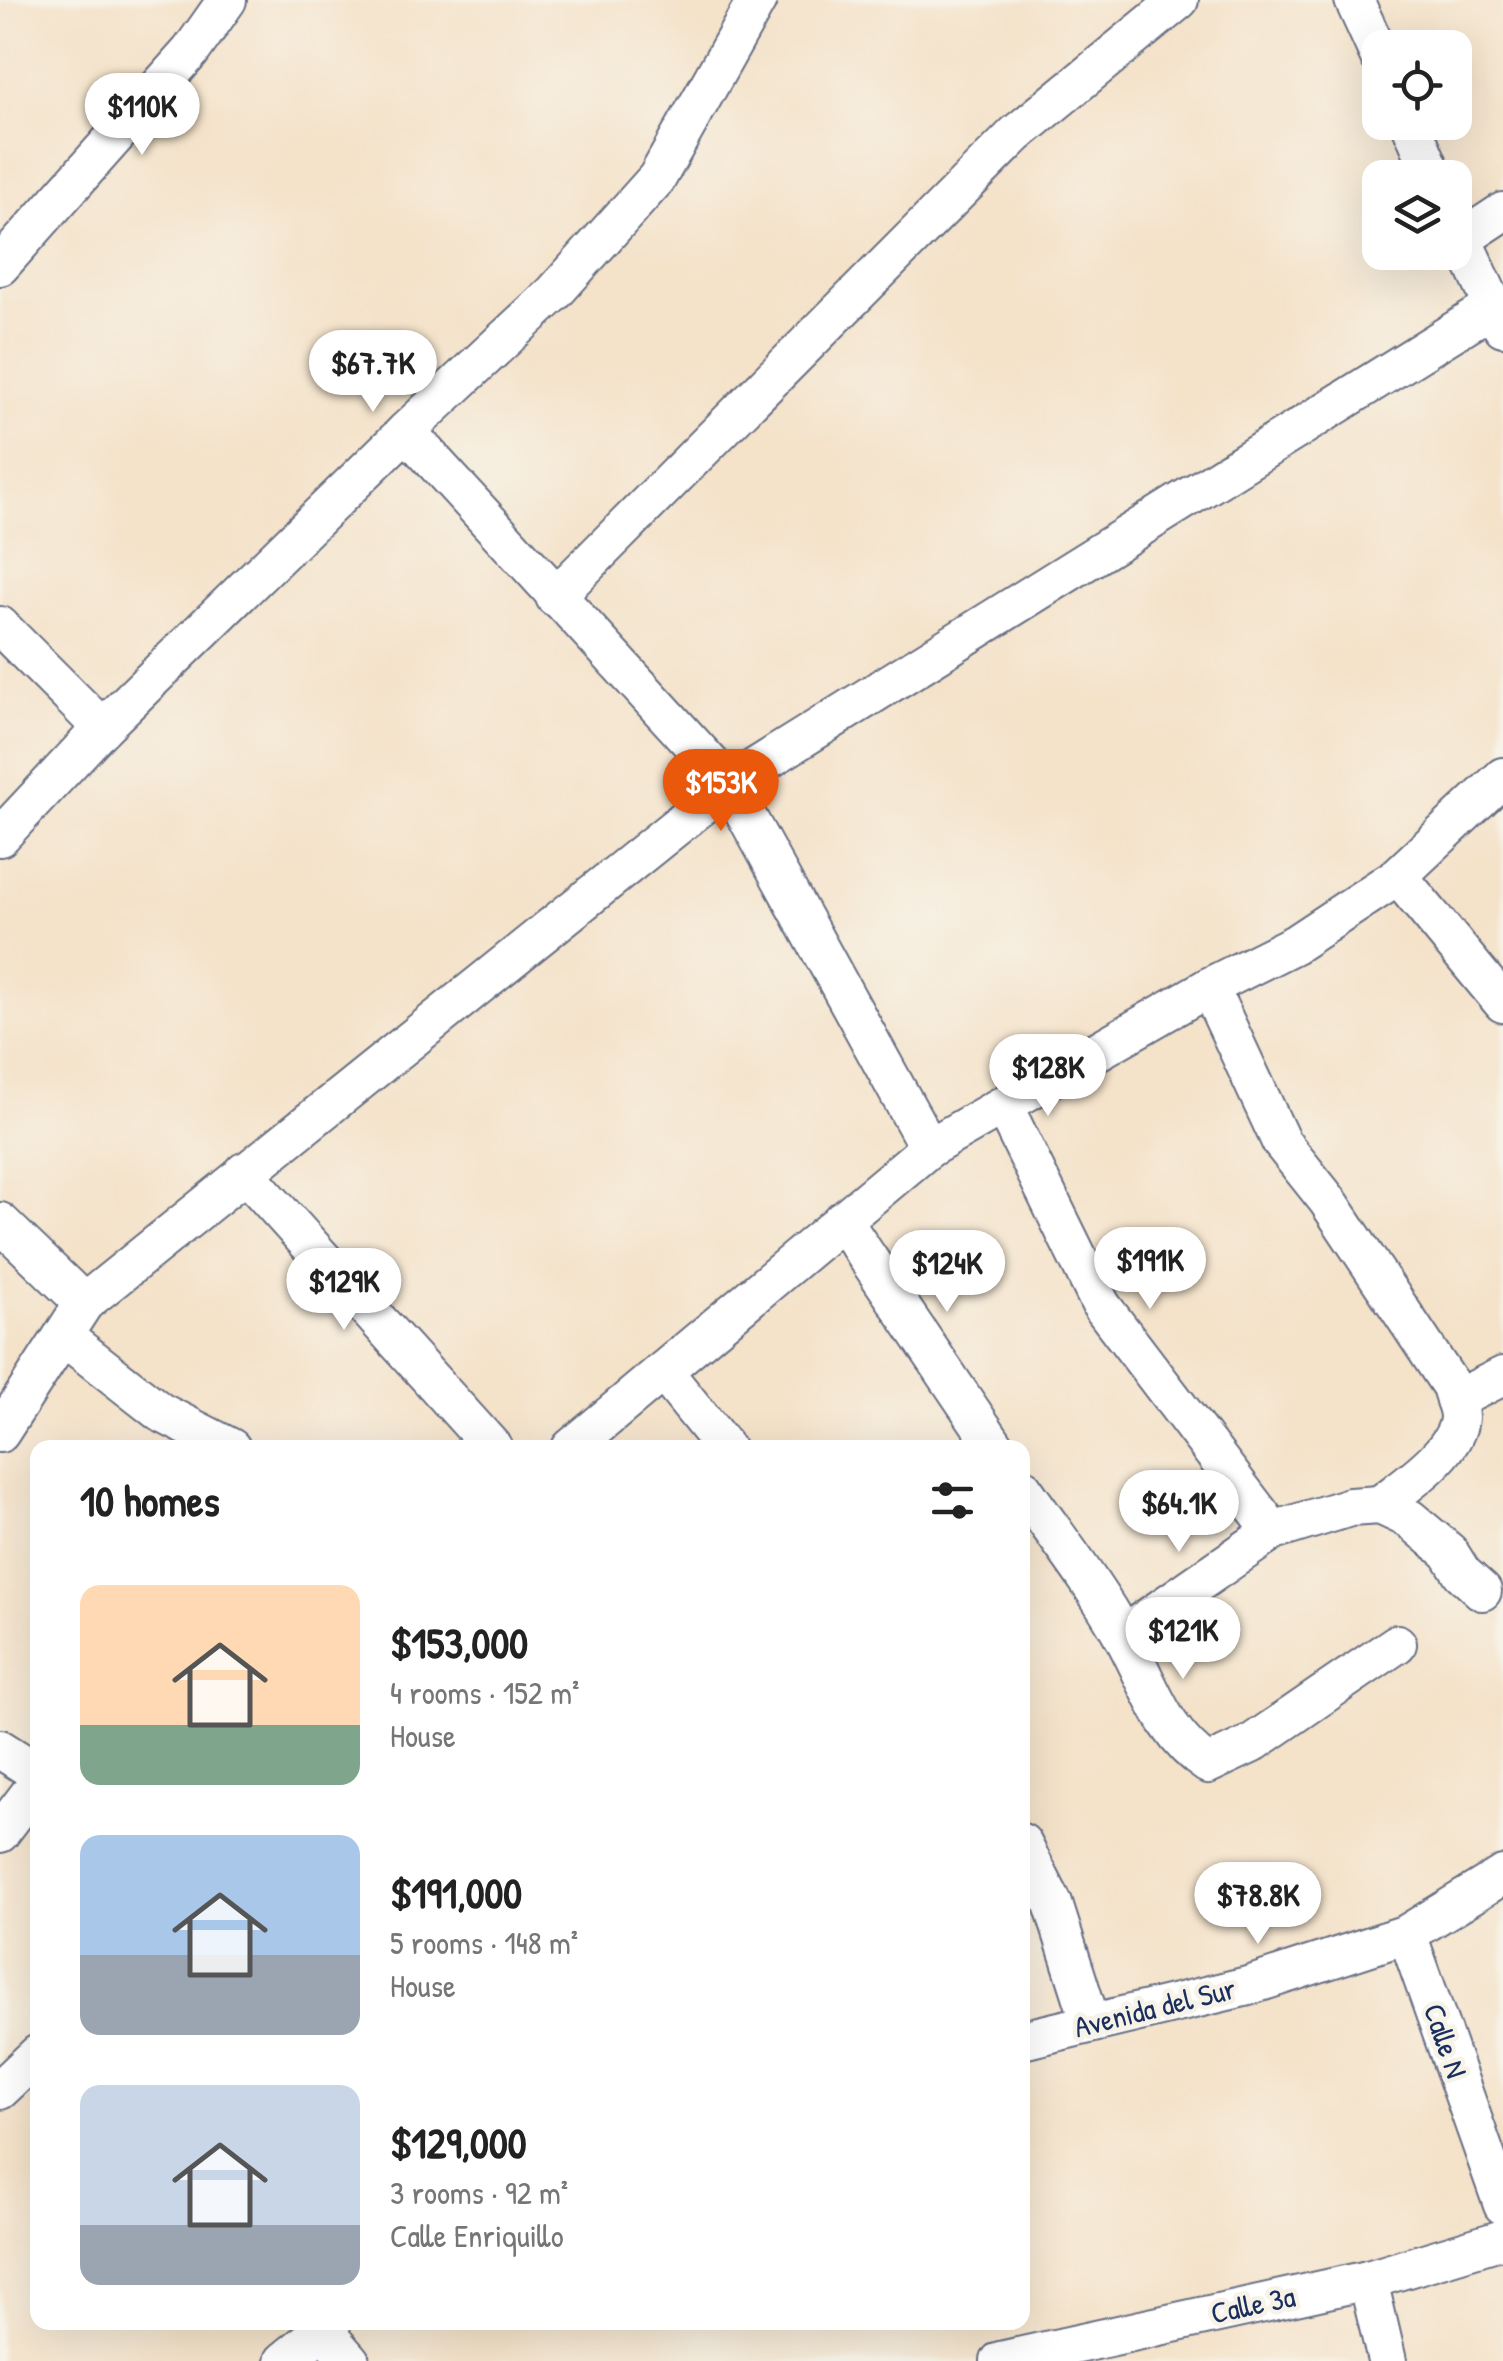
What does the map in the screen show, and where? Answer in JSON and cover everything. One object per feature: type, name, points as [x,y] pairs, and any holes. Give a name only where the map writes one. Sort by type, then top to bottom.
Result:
[{"type":"street","points":[[0,266],[191,51],[227,0]]},
{"type":"street","points":[[0,837],[102,728],[406,430],[554,293],[657,178],[757,0]]},
{"type":"street","points":[[555,597],[1016,134],[1179,0]]},
{"type":"street","points":[[1354,0],[1368,30]]},
{"type":"street","points":[[1472,225],[1503,212]]},
{"type":"street","points":[[0,1432],[84,1303],[729,784],[1498,317],[1472,261]]},
{"type":"street","points":[[406,430],[729,784],[930,1148]]},
{"type":"street","points":[[0,626],[102,728]]},
{"type":"street","points":[[579,1440],[930,1148],[1209,987],[1295,944],[1398,876],[1503,777]]},
{"type":"street","points":[[1398,876],[1503,1003]]},
{"type":"street","points":[[1209,987],[1281,1142],[1328,1201],[1451,1386],[1460,1418],[1450,1442],[1426,1468],[1380,1505]]},
{"type":"street","points":[[1004,1107],[1100,1306],[1273,1531]]},
{"type":"street","points":[[244,1172],[487,1440]]},
{"type":"street","points":[[842,1220],[991,1440]]},
{"type":"street","points":[[0,1222],[84,1303]]},
{"type":"street","points":[[62,1336],[160,1412],[215,1440]]},
{"type":"street","points":[[663,1371],[719,1440]]},
{"type":"street","points":[[1455,1400],[1503,1376]]},
{"type":"street","points":[[1030,1499],[1123,1635],[1165,1722],[1192,1754],[1208,1764],[1251,1744],[1398,1644]]},
{"type":"street","points":[[1123,1635],[1273,1531],[1350,1507],[1380,1505],[1410,1520],[1449,1552],[1462,1573],[1482,1592]]},
{"type":"street","points":[[0,1749],[30,1767]]},
{"type":"street","points":[[0,1833],[30,1793]]},
{"type":"street","points":[[1030,1858],[1053,1904],[1091,2024]]},
{"type":"street","name":"Avenida del Sur","points":[[1030,2038],[1248,1986],[1407,1934],[1503,1875]]},
{"type":"street","name":"Calle N","points":[[1407,1934],[1503,2205]]},
{"type":"street","points":[[0,2090],[30,2062]]},
{"type":"street","name":"Calle 3a","points":[[1000,2361],[1368,2280],[1503,2239]]},
{"type":"street","points":[[1368,2280],[1387,2361]]},
{"type":"street","points":[[284,2361],[323,2330]]},
{"type":"street","points":[[331,2330],[350,2361]]}]
